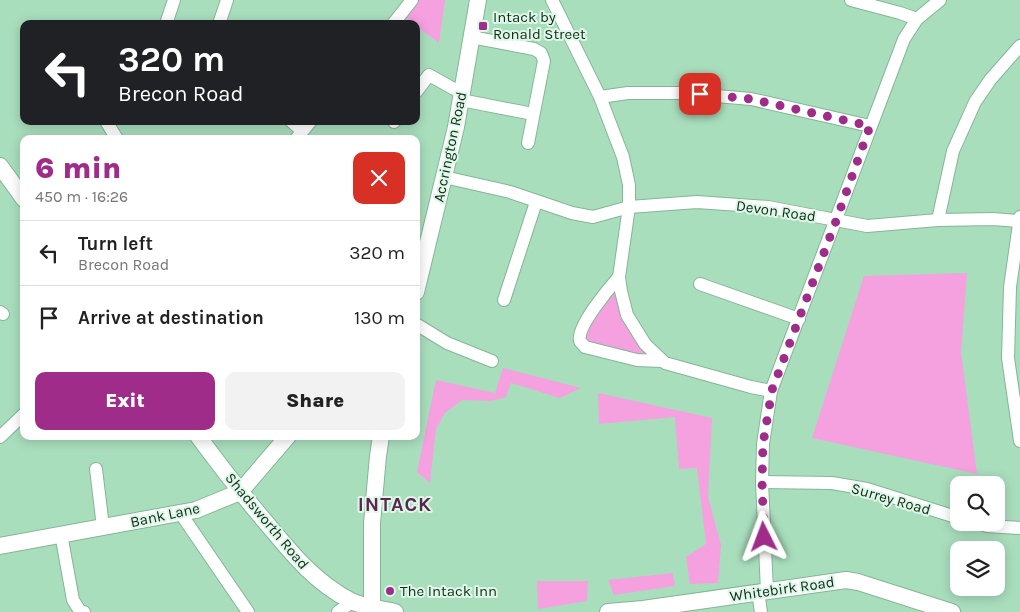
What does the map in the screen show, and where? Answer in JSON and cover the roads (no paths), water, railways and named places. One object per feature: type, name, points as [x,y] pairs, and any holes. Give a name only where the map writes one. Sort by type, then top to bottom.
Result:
[{"type":"main road","name":"Accrington Road","points":[[420,258],[422,241],[444,177],[478,0]]},
{"type":"main road","points":[[0,166],[20,194]]},
{"type":"main road","name":"Shadsworth Road","points":[[201,440],[240,492],[302,565],[331,589],[352,602],[372,610]]},
{"type":"main road","name":"Bank Lane","points":[[0,546],[196,510],[240,492],[285,440]]},
{"type":"main road","points":[[380,440],[372,523],[372,610],[395,612]]},
{"type":"main road","name":"Whitebirk Road","points":[[608,612],[643,610],[846,580],[858,582],[952,612]]},
{"type":"street","points":[[167,20],[174,0]]},
{"type":"street","points":[[220,20],[227,0]]},
{"type":"street","points":[[395,20],[412,0]]},
{"type":"street","points":[[552,0],[600,97],[622,158],[629,185],[629,207],[619,276],[621,291],[628,315],[644,344],[662,361]]},
{"type":"street","points":[[761,612],[763,444],[772,390],[904,39],[917,19],[940,0]]},
{"type":"street","points":[[857,1],[917,19]]},
{"type":"street","points":[[471,37],[534,49],[541,53],[544,61],[528,143]]},
{"type":"street","points":[[938,220],[953,151],[975,102],[990,80],[1020,46]]},
{"type":"street","points":[[420,87],[429,75],[461,96],[533,114]]},
{"type":"street","points":[[600,97],[628,93],[682,93],[751,99],[870,126]]},
{"type":"street","name":"Devon Road","points":[[444,177],[510,192],[572,213],[593,216],[629,207],[697,202],[768,206],[867,226],[938,220],[1019,219]]},
{"type":"street","points":[[504,300],[536,202]]},
{"type":"street","points":[[1019,219],[1010,287],[1008,358],[1020,441]]},
{"type":"street","points":[[619,276],[602,296],[581,331],[580,341],[585,348],[637,360],[662,361],[772,390]]},
{"type":"street","points":[[700,284],[799,319]]},
{"type":"street","points":[[420,326],[447,343],[492,361]]},
{"type":"street","points":[[2,432],[20,417]]},
{"type":"street","points":[[96,469],[103,527]]},
{"type":"street","name":"Surrey Road","points":[[762,482],[832,483],[867,489],[950,515]]},
{"type":"street","points":[[181,514],[248,612]]},
{"type":"street","points":[[1005,527],[1020,528]]},
{"type":"street","points":[[61,534],[73,600],[80,610],[84,612]]},
{"type":"street","points":[[338,612],[352,602]]},
{"type":"place","name":"Intack by Ronald Street","points":[[483,26]]},
{"type":"place","name":"The Intack Inn","points":[[390,591]]},
{"type":"district","name":"INTACK","points":[[395,504]]}]
